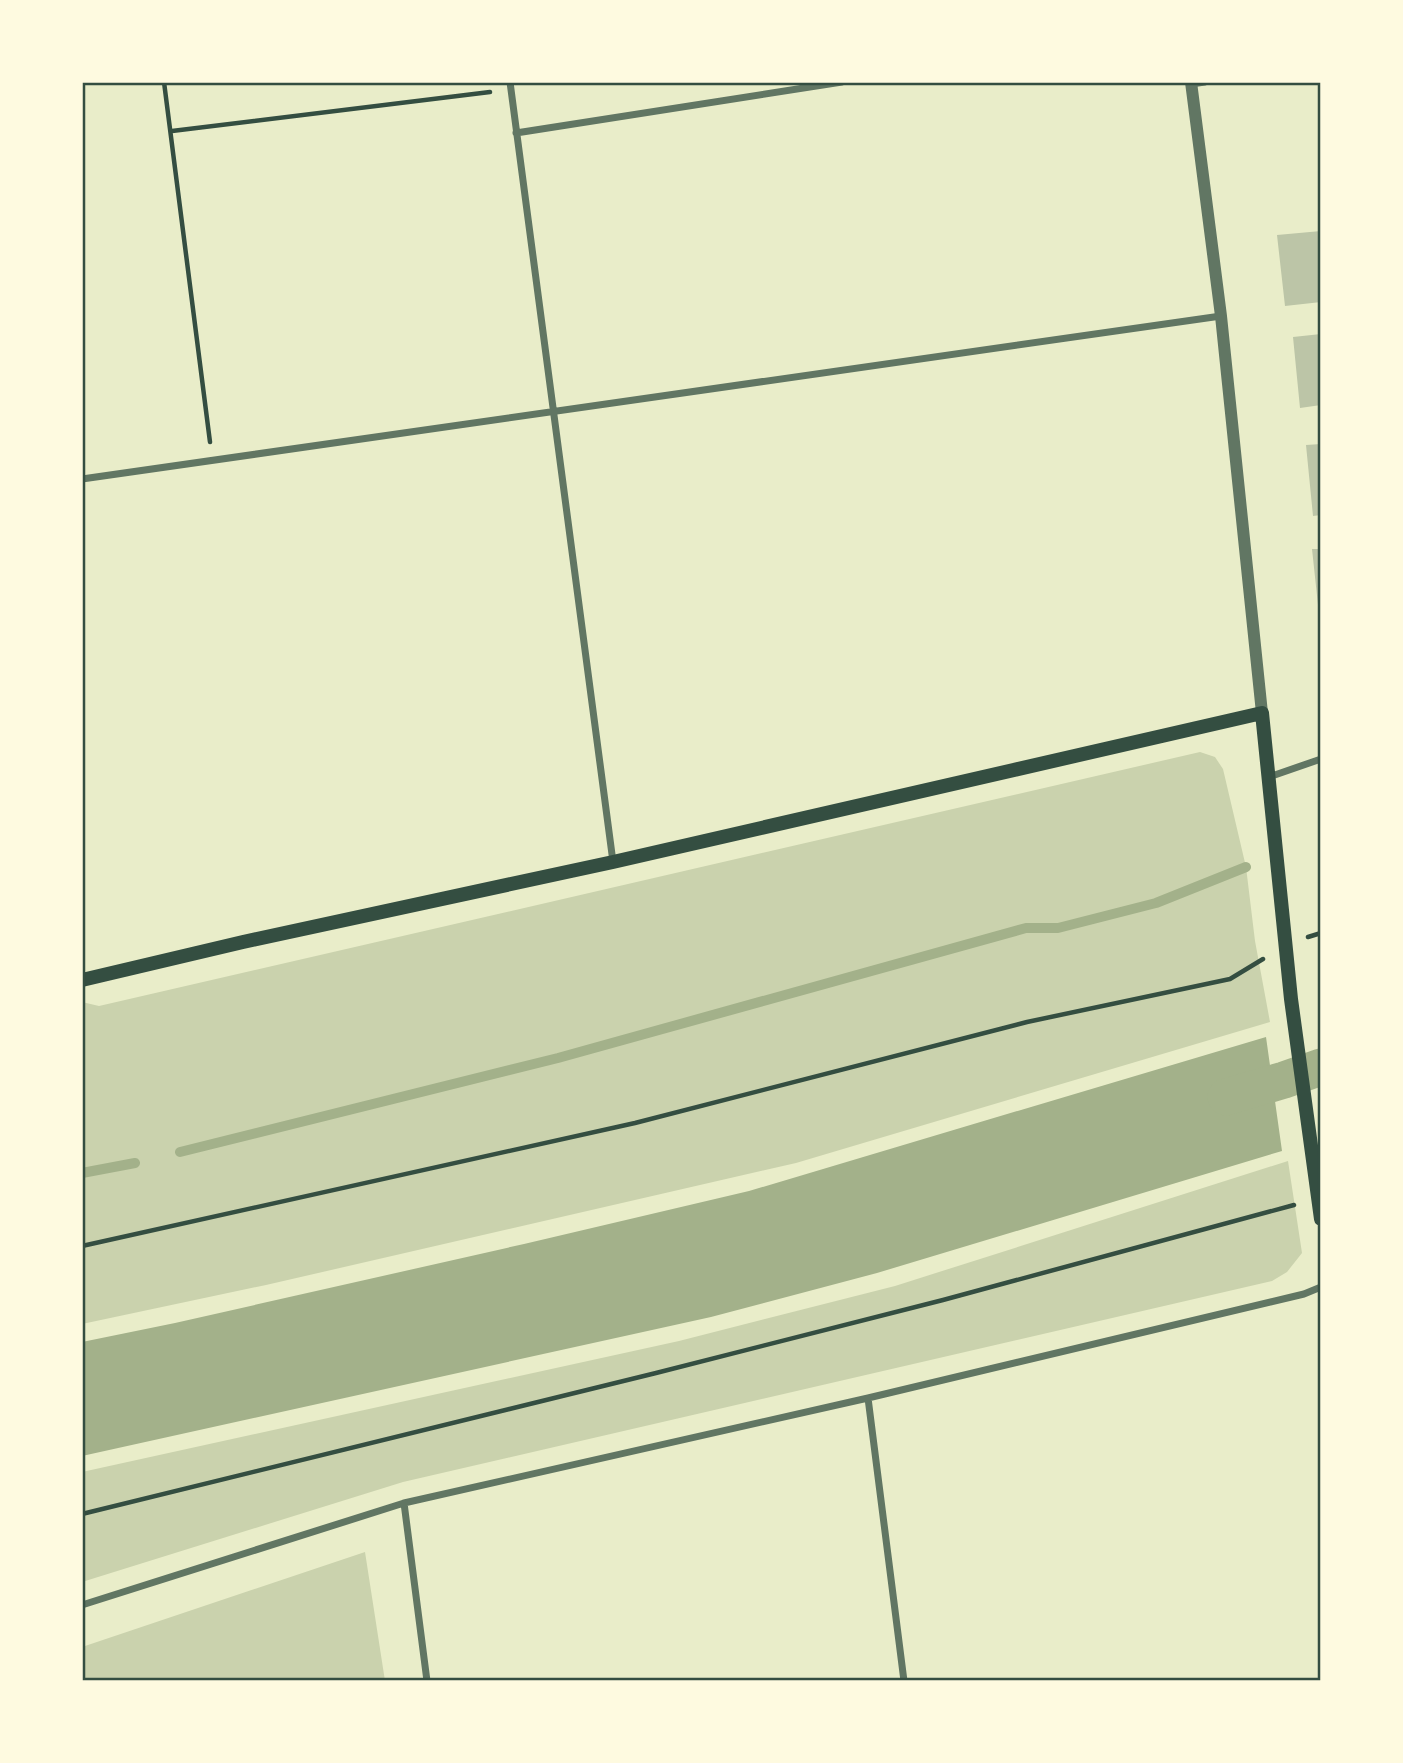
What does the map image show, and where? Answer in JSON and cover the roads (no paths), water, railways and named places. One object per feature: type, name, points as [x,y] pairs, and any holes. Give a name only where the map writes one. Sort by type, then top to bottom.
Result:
[{"type":"main road","points":[[82,980],[1262,713],[1291,999],[1321,1219]]},
{"type":"street","points":[[516,132],[842,82]]},
{"type":"street","points":[[1205,82],[1191,83],[1221,316],[1262,713]]},
{"type":"street","points":[[510,86],[613,862]]},
{"type":"street","points":[[82,479],[1221,316]]},
{"type":"street","points":[[1269,778],[1321,759]]},
{"type":"street","points":[[82,1605],[404,1503],[868,1398],[1304,1294],[1321,1287]]},
{"type":"street","points":[[868,1398],[904,1681]]},
{"type":"street","points":[[404,1503],[427,1681]]},
{"type":"waterway","points":[[180,1152],[558,1058],[1026,928],[1058,928],[1156,903],[1246,867]]},
{"type":"waterway","points":[[1226,1097],[1321,1067]]},
{"type":"waterway","points":[[82,1173],[135,1163]]}]
